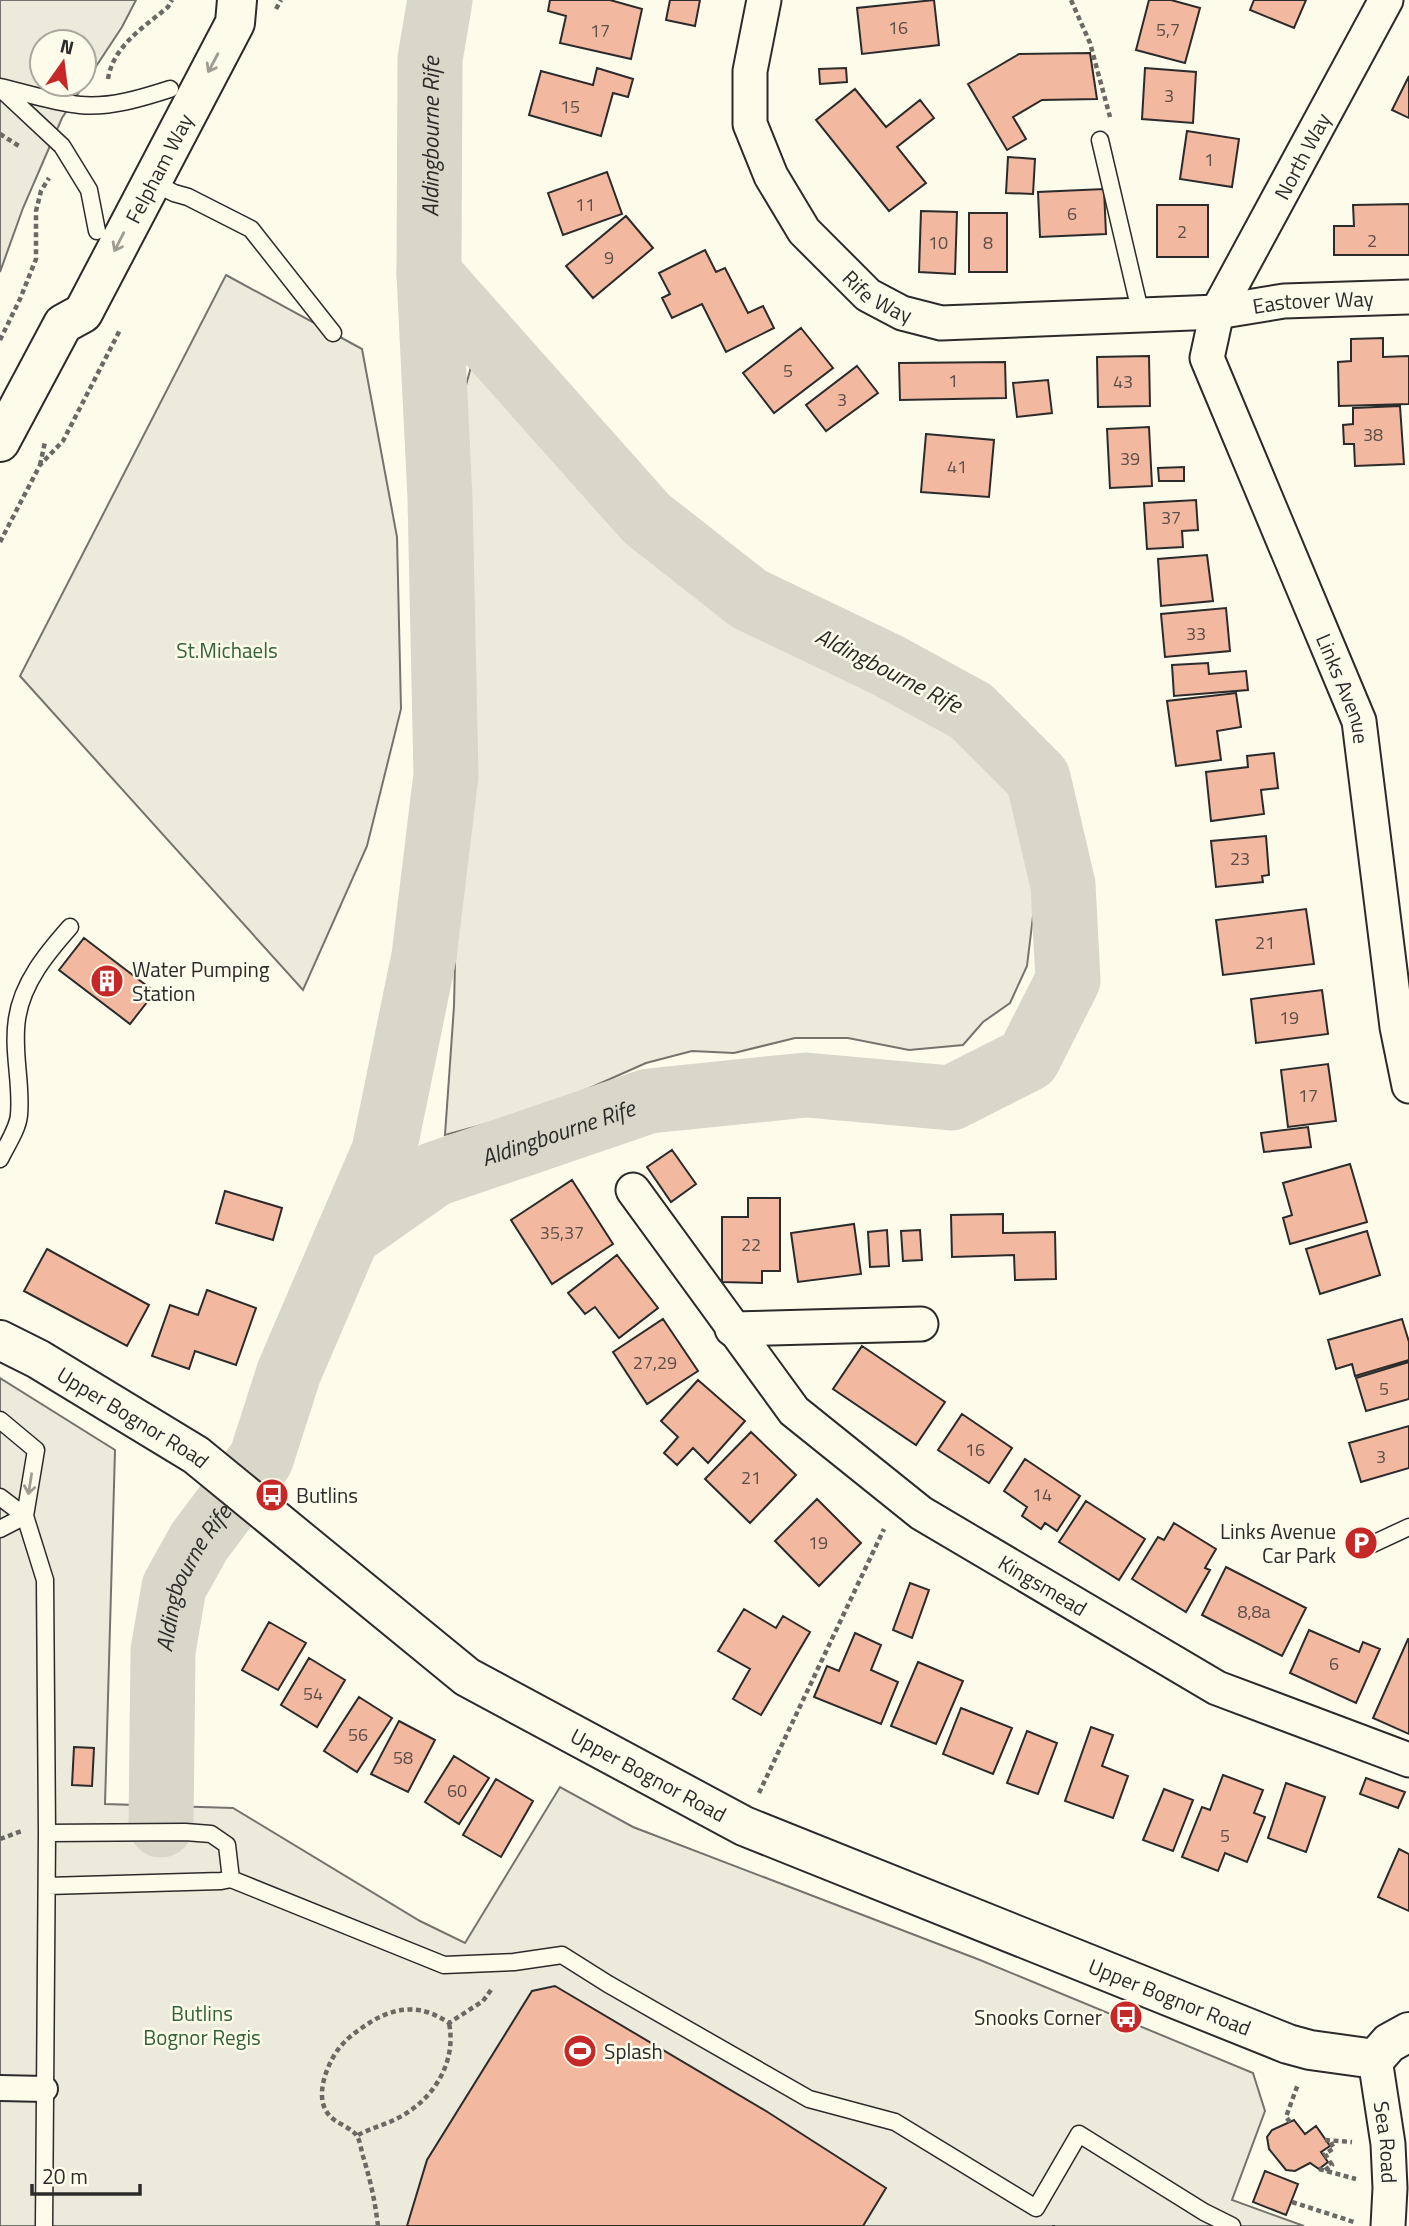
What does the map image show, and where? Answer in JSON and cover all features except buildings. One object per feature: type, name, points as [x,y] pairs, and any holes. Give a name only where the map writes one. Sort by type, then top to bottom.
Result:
[{"type":"street","name":"Felpham Way","points":[[63,324],[59,304],[212,8],[222,0]]},
{"type":"street","name":"Felpham Way","points":[[0,442],[63,324],[83,313],[234,23],[237,0]]},
{"type":"street","name":"Rife Way","points":[[764,0],[750,71],[750,124],[771,176],[804,231],[868,295],[902,313],[941,323],[1217,312]]},
{"type":"street","name":"North Way","points":[[1217,312],[1386,0]]},
{"type":"street","name":"Eastover Way","points":[[1217,312],[1284,301],[1409,297]]},
{"type":"street","name":"Links Avenue","points":[[1217,312],[1208,358],[1359,722],[1397,1027],[1409,1086]]},
{"type":"street","name":"Kingsmead","points":[[633,1190],[794,1411],[921,1513],[1217,1688],[1409,1759]]},
{"type":"street","points":[[732,1329],[921,1324]]},
{"type":"street","name":"Upper Bognor Road","points":[[0,1340],[38,1359],[196,1455],[467,1677],[744,1826],[1288,2044],[1310,2050],[1375,2059]]},
{"type":"street","points":[[1375,2059],[1389,2043],[1409,2032]]},
{"type":"street","name":"Sea Road","points":[[1375,2059],[1390,2166],[1388,2226]]},
{"type":"street","points":[[0,2088],[45,2089]]},
{"type":"lane","points":[[0,88],[81,105],[105,105],[170,89]]},
{"type":"lane","points":[[0,88],[62,146],[89,190],[97,231]]},
{"type":"lane","points":[[1100,140],[1140,315]]},
{"type":"lane","points":[[150,181],[251,229],[333,333]]},
{"type":"lane","points":[[0,1159],[19,1118],[15,1058],[17,1018],[25,988],[70,927]]},
{"type":"lane","points":[[0,1420],[36,1450],[25,1516],[45,1580],[47,1886],[44,2226]]},
{"type":"lane","points":[[0,1497],[25,1516]]},
{"type":"lane","points":[[0,1529],[25,1516]]},
{"type":"lane","points":[[1364,1548],[1409,1527]]},
{"type":"lane","points":[[47,1833],[211,1834],[227,1846],[231,1879]]},
{"type":"lane","points":[[47,1886],[231,1879],[443,1965],[514,1962],[562,1955],[809,2099],[895,2122],[1036,2208],[1079,2134],[1204,2212],[1232,2226]]},
{"type":"path","points":[[107,86],[110,66],[118,50],[168,7],[172,0]]},
{"type":"path","points":[[0,340],[36,258],[36,211],[41,191],[54,171]]},
{"type":"path","points":[[0,542],[40,465]]},
{"type":"path","points":[[757,1799],[900,1496]]},
{"type":"path","points":[[449,2023],[483,2001],[514,1962]]},
{"type":"path","points":[[378,2226],[373,2187],[358,2136],[328,2115],[324,2105],[322,2091],[325,2074],[338,2050],[349,2038],[377,2018],[404,2009],[419,2010],[435,2014],[449,2023]]},
{"type":"path","points":[[358,2136],[411,2111],[434,2088],[451,2049],[449,2023]]},
{"type":"path","points":[[1324,2170],[1332,2165],[1325,2154],[1335,2148],[1329,2140]]},
{"type":"path","points":[[1292,2202],[1364,2226]]},
{"type":"green space","points":[[0,0],[136,0],[98,63],[98,28],[28,28],[28,98],[75,98],[62,118],[23,208],[0,272]]},
{"type":"green space","name":"St.Michaels","points":[[226,275],[362,349],[397,537],[401,709],[367,846],[303,990],[20,676]]},
{"type":"green space","points":[[472,363],[539,436],[600,509],[672,576],[787,646],[895,695],[959,732],[1028,804],[1033,916],[1027,966],[1010,1003],[983,1022],[963,1045],[909,1050],[848,1038],[795,1038],[734,1053],[692,1051],[646,1063],[565,1099],[522,1114],[445,1135],[454,1006],[456,920],[467,788],[468,700],[464,591],[466,509],[462,400]]},
{"type":"green space","name":"Butlins Bognor Regis","points":[[0,1378],[115,1450],[105,1804],[233,1808],[420,1921],[465,1943],[560,1787],[633,1827],[980,1960],[1253,2073],[1265,2111],[1232,2200],[1304,2226],[0,2226]]},
{"type":"waterway","name":"Aldingbourne Rife","points":[[161,1825],[163,1651],[174,1587],[199,1542],[261,1459],[289,1372],[384,1151],[424,956],[446,775],[440,498],[429,274],[430,59],[440,0]]},
{"type":"waterway","name":"Aldingbourne Rife","points":[[348,1235],[435,1174],[649,1101],[806,1085],[951,1098],[1028,1059],[1068,980],[1063,885],[1038,778],[971,711],[887,665],[749,599],[647,519],[429,274]]},
{"type":"place","name":"Water Pumping Station","points":[[107,981]]},
{"type":"place","name":"Butlins","points":[[272,1495]]},
{"type":"place","name":"Links Avenue Car Park","points":[[1361,1543]]},
{"type":"place","name":"Snooks Corner","points":[[1126,2017]]},
{"type":"place","name":"Splash","points":[[580,2051]]}]
